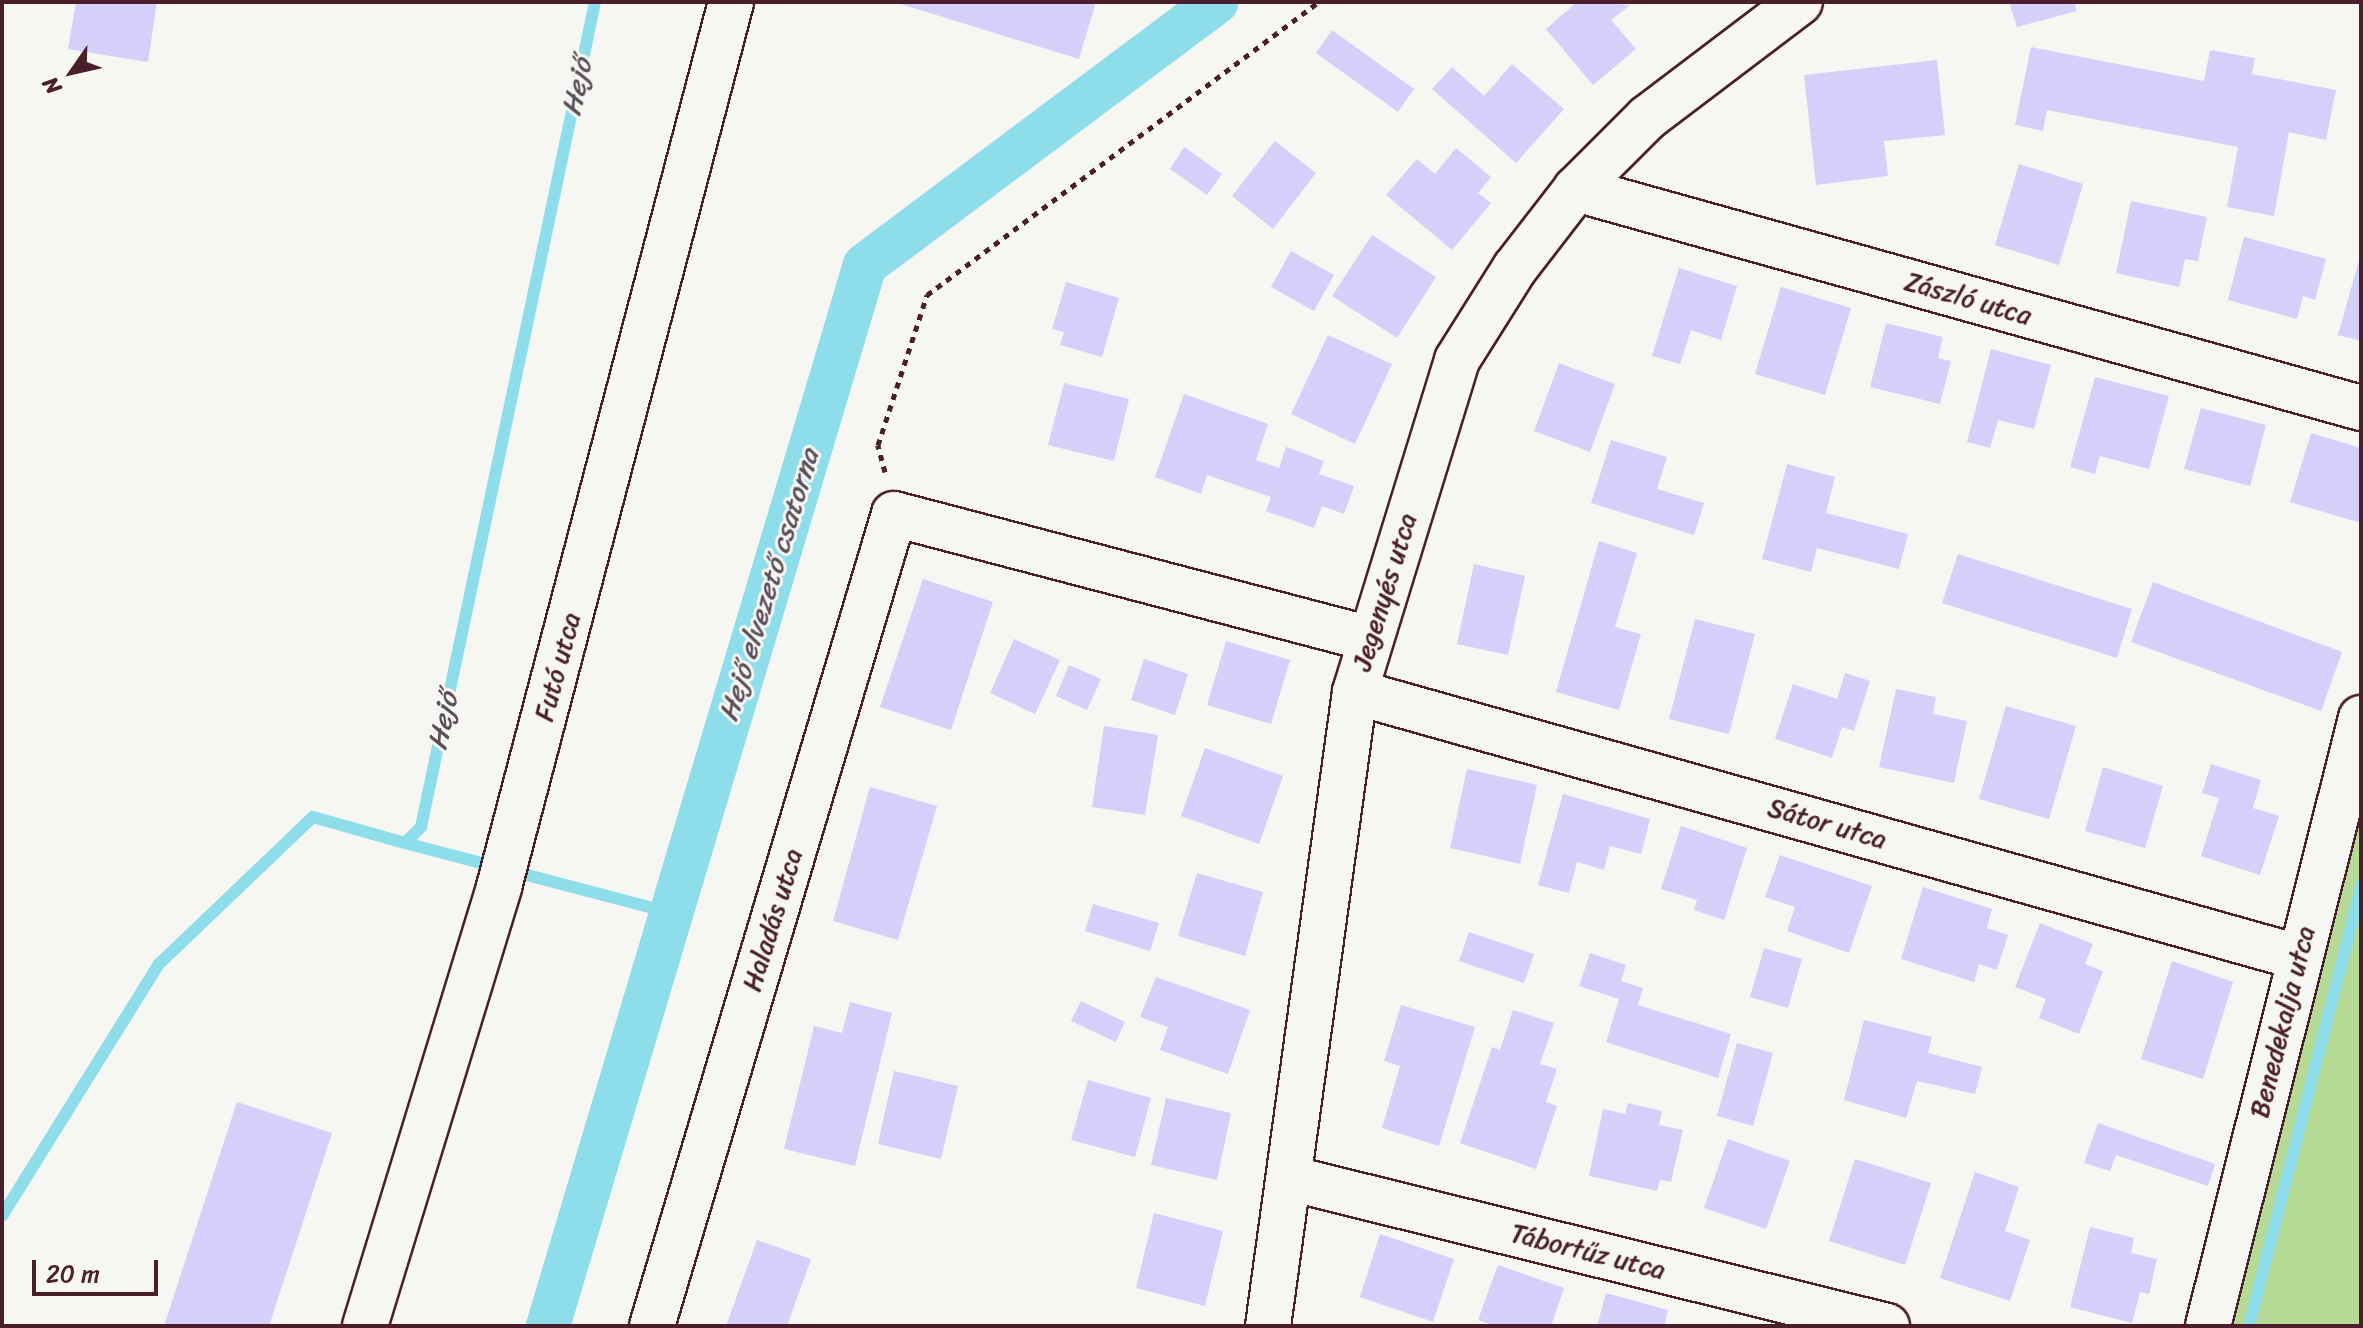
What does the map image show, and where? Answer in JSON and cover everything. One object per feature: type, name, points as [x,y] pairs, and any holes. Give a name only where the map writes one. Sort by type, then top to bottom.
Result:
[{"type":"street","name":"Futó utca","points":[[365,1326],[503,871],[731,2]]},
{"type":"street","name":"Jegenyés utca","points":[[1268,1326],[1355,692],[1457,360],[1515,268],[1576,189],[1647,118],[1800,2]]},
{"type":"street","name":"Zászló utca","points":[[1576,189],[2361,408]]},
{"type":"street","points":[[894,514],[1371,639]]},
{"type":"street","name":"Haladás utca","points":[[652,1326],[894,514]]},
{"type":"street","name":"Sátor utca","points":[[1355,692],[2298,957]]},
{"type":"street","name":"Benedekalja utca","points":[[2208,1326],[2298,957],[2361,718]]},
{"type":"street","name":"Tábortűz utca","points":[[1289,1178],[1887,1326]]},
{"type":"path","points":[[894,514],[878,445],[927,295],[1319,2]]},
{"type":"green space","points":[[2361,777],[2361,1326],[2218,1326]]},
{"type":"building","points":[[76,2],[157,2],[148,62],[68,49]]},
{"type":"building","points":[[894,2],[1096,2],[1079,59]]},
{"type":"building","points":[[1577,2],[1630,5],[1611,20],[1636,49],[1593,85],[1546,29]]},
{"type":"building","points":[[2009,2],[2074,2],[2077,11],[2017,27]]},
{"type":"building","points":[[1332,30],[1414,89],[1398,112],[1316,53]]},
{"type":"building","points":[[2031,47],[2204,81],[2210,50],[2255,58],[2252,74],[2336,90],[2326,140],[2289,132],[2274,216],[2227,207],[2238,147],[2047,110],[2043,131],[2015,125]]},
{"type":"building","points":[[1937,60],[1945,135],[1884,141],[1888,176],[1816,185],[1804,75]]},
{"type":"building","points":[[1512,64],[1564,109],[1516,163],[1432,89],[1452,67],[1484,96]]},
{"type":"building","points":[[1275,141],[1316,173],[1273,229],[1232,196]]},
{"type":"building","points":[[1184,147],[1222,174],[1207,195],[1170,169]]},
{"type":"building","points":[[1456,148],[1491,177],[1478,193],[1491,203],[1452,250],[1386,195],[1417,159],[1435,174]]},
{"type":"building","points":[[2019,164],[2083,184],[2059,265],[1995,245]]},
{"type":"building","points":[[2131,201],[2207,217],[2198,261],[2185,259],[2179,287],[2116,273]]},
{"type":"building","points":[[1372,235],[1436,277],[1397,338],[1332,296]]},
{"type":"building","points":[[2244,237],[2326,259],[2315,300],[2303,296],[2297,319],[2228,300]]},
{"type":"building","points":[[1291,251],[1334,275],[1314,311],[1271,287]]},
{"type":"building","points":[[2361,253],[2361,341],[2338,335]]},
{"type":"building","points":[[1679,268],[1737,286],[1721,340],[1691,330],[1680,364],[1652,356]]},
{"type":"building","points":[[1066,282],[1119,298],[1102,357],[1060,345],[1064,332],[1052,329]]},
{"type":"building","points":[[1781,287],[1851,308],[1825,395],[1755,374]]},
{"type":"building","points":[[1886,323],[1943,337],[1938,358],[1951,361],[1940,404],[1870,387]]},
{"type":"building","points":[[1328,335],[1392,364],[1355,444],[1291,414]]},
{"type":"building","points":[[1991,349],[2051,365],[2034,429],[1998,420],[1990,448],[1967,442]]},
{"type":"building","points":[[1559,363],[1615,384],[1590,452],[1534,431]]},
{"type":"building","points":[[2095,377],[2169,396],[2149,469],[2100,456],[2095,474],[2070,467]]},
{"type":"building","points":[[1064,383],[1129,399],[1114,461],[1048,445]]},
{"type":"building","points":[[1184,394],[1268,424],[1256,460],[1279,468],[1286,447],[1324,461],[1319,474],[1354,486],[1344,514],[1322,506],[1314,528],[1266,511],[1271,497],[1207,475],[1201,494],[1155,477]]},
{"type":"building","points":[[2201,408],[2266,425],[2250,486],[2184,469]]},
{"type":"building","points":[[2311,433],[2361,448],[2361,523],[2290,502]]},
{"type":"building","points":[[1611,440],[1667,457],[1657,489],[1704,503],[1694,535],[1591,503]]},
{"type":"building","points":[[1787,464],[1835,477],[1826,513],[1908,534],[1899,569],[1817,548],[1811,572],[1762,559]]},
{"type":"building","points":[[1599,541],[1637,553],[1615,627],[1641,634],[1619,710],[1556,692]]},
{"type":"building","points":[[1958,554],[2132,609],[2117,658],[1942,603]]},
{"type":"building","points":[[1474,564],[1525,576],[1508,655],[1457,644]]},
{"type":"building","points":[[923,579],[993,602],[951,730],[880,707]]},
{"type":"building","points":[[2153,582],[2342,652],[2321,711],[2131,642]]},
{"type":"building","points":[[1695,619],[1755,634],[1729,734],[1669,719]]},
{"type":"building","points":[[1014,639],[1060,660],[1035,714],[990,693]]},
{"type":"building","points":[[1226,641],[1290,660],[1271,724],[1207,705]]},
{"type":"building","points":[[1144,659],[1188,674],[1175,715],[1131,700]]},
{"type":"building","points":[[1069,665],[1101,679],[1087,710],[1056,696]]},
{"type":"building","points":[[1845,673],[1870,681],[1854,731],[1842,727],[1832,758],[1775,739],[1793,684],[1837,699]]},
{"type":"building","points":[[1896,689],[1936,697],[1933,714],[1967,721],[1954,783],[1879,767]]},
{"type":"building","points":[[2006,706],[2076,726],[2049,819],[1979,799]]},
{"type":"building","points":[[1104,726],[1158,735],[1145,815],[1092,807]]},
{"type":"building","points":[[1205,748],[1283,776],[1259,844],[1181,816]]},
{"type":"building","points":[[2211,764],[2261,780],[2253,808],[2279,816],[2260,875],[2201,856],[2219,798],[2202,793]]},
{"type":"building","points":[[2103,767],[2163,786],[2145,848],[2085,831]]},
{"type":"building","points":[[1467,769],[1537,785],[1520,864],[1450,848]]},
{"type":"building","points":[[870,787],[937,806],[898,940],[833,921]]},
{"type":"building","points":[[1563,794],[1650,819],[1641,854],[1610,846],[1604,870],[1577,862],[1569,893],[1538,885]]},
{"type":"building","points":[[1681,826],[1747,848],[1724,920],[1694,910],[1697,900],[1661,889]]},
{"type":"building","points":[[1780,855],[1872,886],[1849,953],[1787,931],[1795,907],[1765,897]]},
{"type":"building","points":[[1197,873],[1263,892],[1245,956],[1178,936]]},
{"type":"building","points":[[1923,887],[1992,909],[1987,928],[2008,935],[1997,970],[1979,964],[1974,982],[1901,959]]},
{"type":"building","points":[[1093,904],[1159,923],[1150,951],[1085,931]]},
{"type":"building","points":[[2040,923],[2093,944],[2085,964],[2103,971],[2079,1034],[2039,1018],[2046,999],[2015,987]]},
{"type":"building","points":[[1469,932],[1534,954],[1524,983],[1459,961]]},
{"type":"building","points":[[1764,948],[1802,959],[1788,1008],[1750,997]]},
{"type":"building","points":[[1590,953],[1626,965],[1621,981],[1643,988],[1638,1005],[1731,1034],[1718,1078],[1606,1042],[1619,999],[1579,986]]},
{"type":"building","points":[[2172,961],[2233,982],[2203,1079],[2141,1059]]},
{"type":"building","points":[[1156,977],[1250,1010],[1228,1074],[1160,1050],[1168,1027],[1140,1017]]},
{"type":"building","points":[[1081,1001],[1125,1022],[1116,1042],[1071,1021]]},
{"type":"building","points":[[850,1002],[892,1013],[855,1166],[784,1149],[814,1026],[842,1033]]},
{"type":"building","points":[[1401,1005],[1475,1027],[1439,1146],[1382,1128],[1400,1066],[1384,1061]]},
{"type":"building","points":[[1513,1010],[1554,1023],[1540,1064],[1557,1069],[1546,1102],[1557,1106],[1536,1169],[1460,1143],[1492,1047],[1500,1050]]},
{"type":"building","points":[[1864,1020],[1932,1037],[1928,1053],[1982,1067],[1975,1094],[1917,1081],[1906,1118],[1844,1100]]},
{"type":"building","points":[[1737,1043],[1773,1053],[1753,1126],[1717,1116]]},
{"type":"building","points":[[894,1071],[958,1086],[941,1159],[878,1144]]},
{"type":"building","points":[[1088,1080],[1151,1098],[1135,1157],[1071,1140]]},
{"type":"building","points":[[1166,1098],[1231,1113],[1217,1180],[1151,1165]]},
{"type":"building","points":[[237,1102],[332,1133],[269,1326],[164,1326]]},
{"type":"building","points":[[1628,1103],[1662,1111],[1659,1125],[1683,1130],[1671,1182],[1660,1180],[1657,1191],[1589,1176],[1603,1109],[1625,1114]]},
{"type":"building","points":[[2098,1123],[2215,1164],[2208,1186],[2116,1155],[2110,1171],[2084,1163]]},
{"type":"building","points":[[1728,1139],[1790,1161],[1766,1229],[1704,1208]]},
{"type":"building","points":[[1855,1159],[1931,1183],[1905,1265],[1829,1241]]},
{"type":"building","points":[[1975,1172],[2019,1187],[2005,1231],[2030,1240],[2010,1301],[1940,1278]]},
{"type":"building","points":[[1154,1213],[1223,1231],[1205,1306],[1136,1288]]},
{"type":"building","points":[[2090,1227],[2134,1238],[2131,1253],[2157,1259],[2149,1294],[2140,1292],[2132,1323],[2070,1307]]},
{"type":"building","points":[[1380,1234],[1454,1259],[1433,1322],[1360,1297]]},
{"type":"building","points":[[757,1240],[811,1259],[787,1326],[726,1326]]},
{"type":"building","points":[[1498,1265],[1564,1288],[1551,1326],[1495,1326],[1478,1320]]},
{"type":"building","points":[[1606,1293],[1668,1310],[1664,1326],[1597,1326]]},
{"type":"waterway","name":"Hejő","points":[[2,1216],[159,964],[313,817],[405,843],[421,827],[595,2]]},
{"type":"waterway","name":"Hejő elvezető csatorna","points":[[548,1326],[865,265],[1216,2]]},
{"type":"waterway","points":[[405,843],[671,913]]},
{"type":"waterway","points":[[2249,1326],[2361,885]]}]
